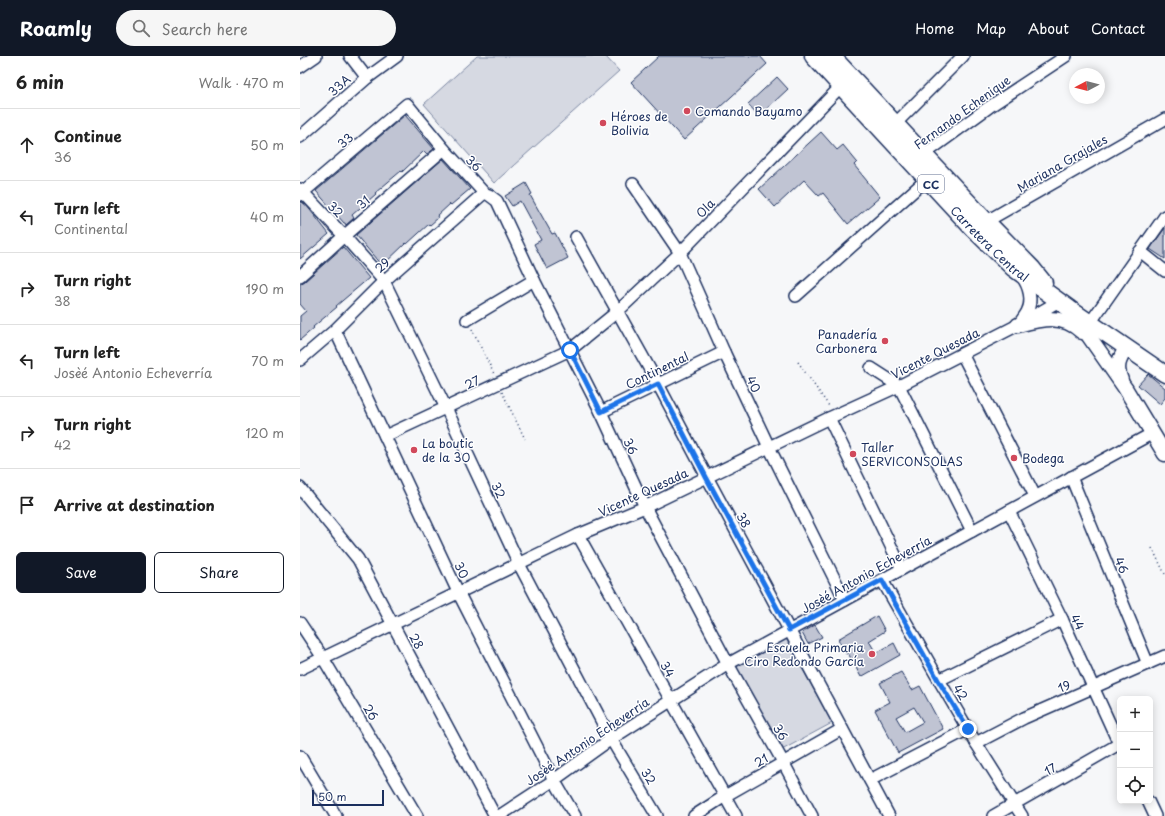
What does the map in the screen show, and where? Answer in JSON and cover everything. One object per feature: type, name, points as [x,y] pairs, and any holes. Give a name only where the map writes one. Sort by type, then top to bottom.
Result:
[{"type":"highway","name":"Carretera Central","points":[[813,56],[846,81],[896,124],[918,159],[927,179],[979,225],[1032,268],[1065,305]]},
{"type":"highway","name":"Carretera Central","points":[[832,56],[846,81],[979,225],[1013,268],[1122,345],[1164,370]]},
{"type":"main road","points":[[1065,305],[1125,388],[1165,454]]},
{"type":"main road","points":[[1018,325],[1040,319],[1054,318],[1069,322],[1079,329],[1094,344]]},
{"type":"main road","points":[[1107,362],[1108,347],[1112,344],[1122,345],[1118,365],[1119,374],[1125,388]]},
{"type":"street","points":[[300,67],[316,56]]},
{"type":"street","points":[[350,56],[367,78]]},
{"type":"street","name":"33A","points":[[300,137],[367,78],[397,56]]},
{"type":"street","points":[[896,124],[962,56]]},
{"type":"street","name":"Fernando Echenique","points":[[918,159],[989,106],[1066,56]]},
{"type":"street","name":"Ola","points":[[570,350],[618,311],[680,253],[846,81]]},
{"type":"street","name":"36","points":[[406,104],[484,193],[497,201],[534,280],[601,412],[645,506],[728,664],[812,816]]},
{"type":"street","name":"33","points":[[301,192],[406,104]]},
{"type":"street","name":"Mariana Grajales","points":[[979,225],[1165,119]]},
{"type":"street","name":"31","points":[[300,276],[444,149]]},
{"type":"street","points":[[796,296],[927,179]]},
{"type":"street","name":"40","points":[[633,184],[680,253],[724,352],[769,447],[845,600]]},
{"type":"street","name":"32","points":[[301,192],[344,236],[384,281],[446,408],[519,564],[611,739],[657,816]]},
{"type":"street","name":"29","points":[[300,360],[335,330],[384,281],[484,193]]},
{"type":"street","points":[[1090,323],[1165,216]]},
{"type":"street","name":"38","points":[[576,237],[658,384],[706,477],[889,816]]},
{"type":"street","points":[[1140,251],[1165,271]]},
{"type":"street","points":[[1013,268],[1023,278],[1028,286],[1030,295],[1028,311],[1018,325]]},
{"type":"street","points":[[467,320],[534,280]]},
{"type":"street","name":"Vicente Quesada","points":[[300,669],[578,535],[645,506],[899,386],[1018,325],[1065,305]]},
{"type":"street","name":"30","points":[[335,330],[458,592],[554,780],[575,816]]},
{"type":"street","name":"27","points":[[385,436],[570,350]]},
{"type":"street","name":"Continental","points":[[601,412],[724,352]]},
{"type":"street","points":[[962,354],[1035,496]]},
{"type":"street","points":[[871,368],[899,386],[972,531]]},
{"type":"street","points":[[832,417],[902,569]]},
{"type":"street","name":"Josèé Antonio Echeverría","points":[[499,816],[554,780],[611,739],[728,664],[1153,433]]},
{"type":"street","name":"46","points":[[1071,477],[1148,664]]},
{"type":"street","name":"28","points":[[300,488],[358,559],[495,816]]},
{"type":"street","name":"44","points":[[1009,511],[1062,619],[1117,738]]},
{"type":"street","name":"34","points":[[578,535],[736,816]]},
{"type":"street","name":"42","points":[[882,580],[938,680],[1022,816]]},
{"type":"street","points":[[938,680],[1062,619]]},
{"type":"street","name":"26","points":[[300,623],[323,658],[417,816]]},
{"type":"street","name":"19","points":[[976,743],[1024,718],[1165,656]]},
{"type":"street","name":"21","points":[[694,816],[725,796],[842,729]]},
{"type":"street","points":[[870,780],[968,729]]},
{"type":"street","name":"17","points":[[993,816],[1117,747]]},
{"type":"street","points":[[300,756],[336,816]]},
{"type":"street","points":[[1150,804],[1157,816],[1165,812]]},
{"type":"path","points":[[798,362],[832,417]]},
{"type":"path","points":[[1152,548],[1165,574]]},
{"type":"shaded area","points":[[477,56],[605,56],[619,71],[494,183],[424,104]]},
{"type":"shaded area","points":[[785,637],[832,723],[780,751],[734,666]]},
{"type":"building","name":"Comando Bayamo","points":[[659,56],[760,56],[767,64],[684,140],[631,82]]},
{"type":"building","points":[[777,77],[788,89],[759,116],[748,104]]},
{"type":"building","points":[[405,115],[434,149],[427,154],[424,151],[402,172],[401,171],[375,193],[376,194],[352,215],[354,218],[346,225],[316,191]]},
{"type":"building","points":[[821,132],[837,150],[843,145],[857,162],[854,165],[880,197],[848,224],[823,193],[819,196],[804,180],[775,207],[759,189]]},
{"type":"building","points":[[443,159],[470,189],[451,205],[450,204],[437,216],[438,218],[407,244],[406,243],[382,266],[356,235]]},
{"type":"building","points":[[526,183],[532,194],[530,195],[552,234],[555,233],[568,258],[547,269],[534,244],[541,240],[520,201],[512,206],[505,196]]},
{"type":"building","points":[[300,202],[307,206],[329,234],[300,259]]},
{"type":"building","points":[[1165,228],[1165,259],[1150,249]]},
{"type":"building","points":[[343,247],[369,278],[336,306],[337,307],[300,340],[300,316],[306,311],[300,304],[300,284]]},
{"type":"building","points":[[1148,374],[1165,388],[1165,398],[1160,404],[1138,385]]},
{"type":"building","points":[[877,616],[885,631],[869,641],[876,653],[894,643],[900,655],[861,677],[848,653],[846,654],[838,639]]},
{"type":"building","points":[[815,625],[822,637],[808,644],[802,633]]},
{"type":"building","points":[[901,672],[912,690],[920,686],[943,729],[898,753],[875,710],[890,702],[880,683]],"holes":[[[914,707],[923,722],[905,732],[896,717]]]},
{"type":"place","name":"Comando Bayamo","points":[[687,111]]},
{"type":"place","name":"Héroes de Bolivia","points":[[603,123]]},
{"type":"place","name":"Panadería Carbonera","points":[[885,341]]},
{"type":"place","name":"La boutic de la 30","points":[[414,450]]},
{"type":"place","name":"Taller SERVICONSOLAS","points":[[853,454]]},
{"type":"place","name":"Bodega","points":[[1014,458]]},
{"type":"place","name":"Escuela Primaria Ciro Redondo García","points":[[872,654]]},
{"type":"route","points":[[570,350],[601,412],[658,384],[706,477],[789,630],[882,580],[938,680],[968,729]]}]
